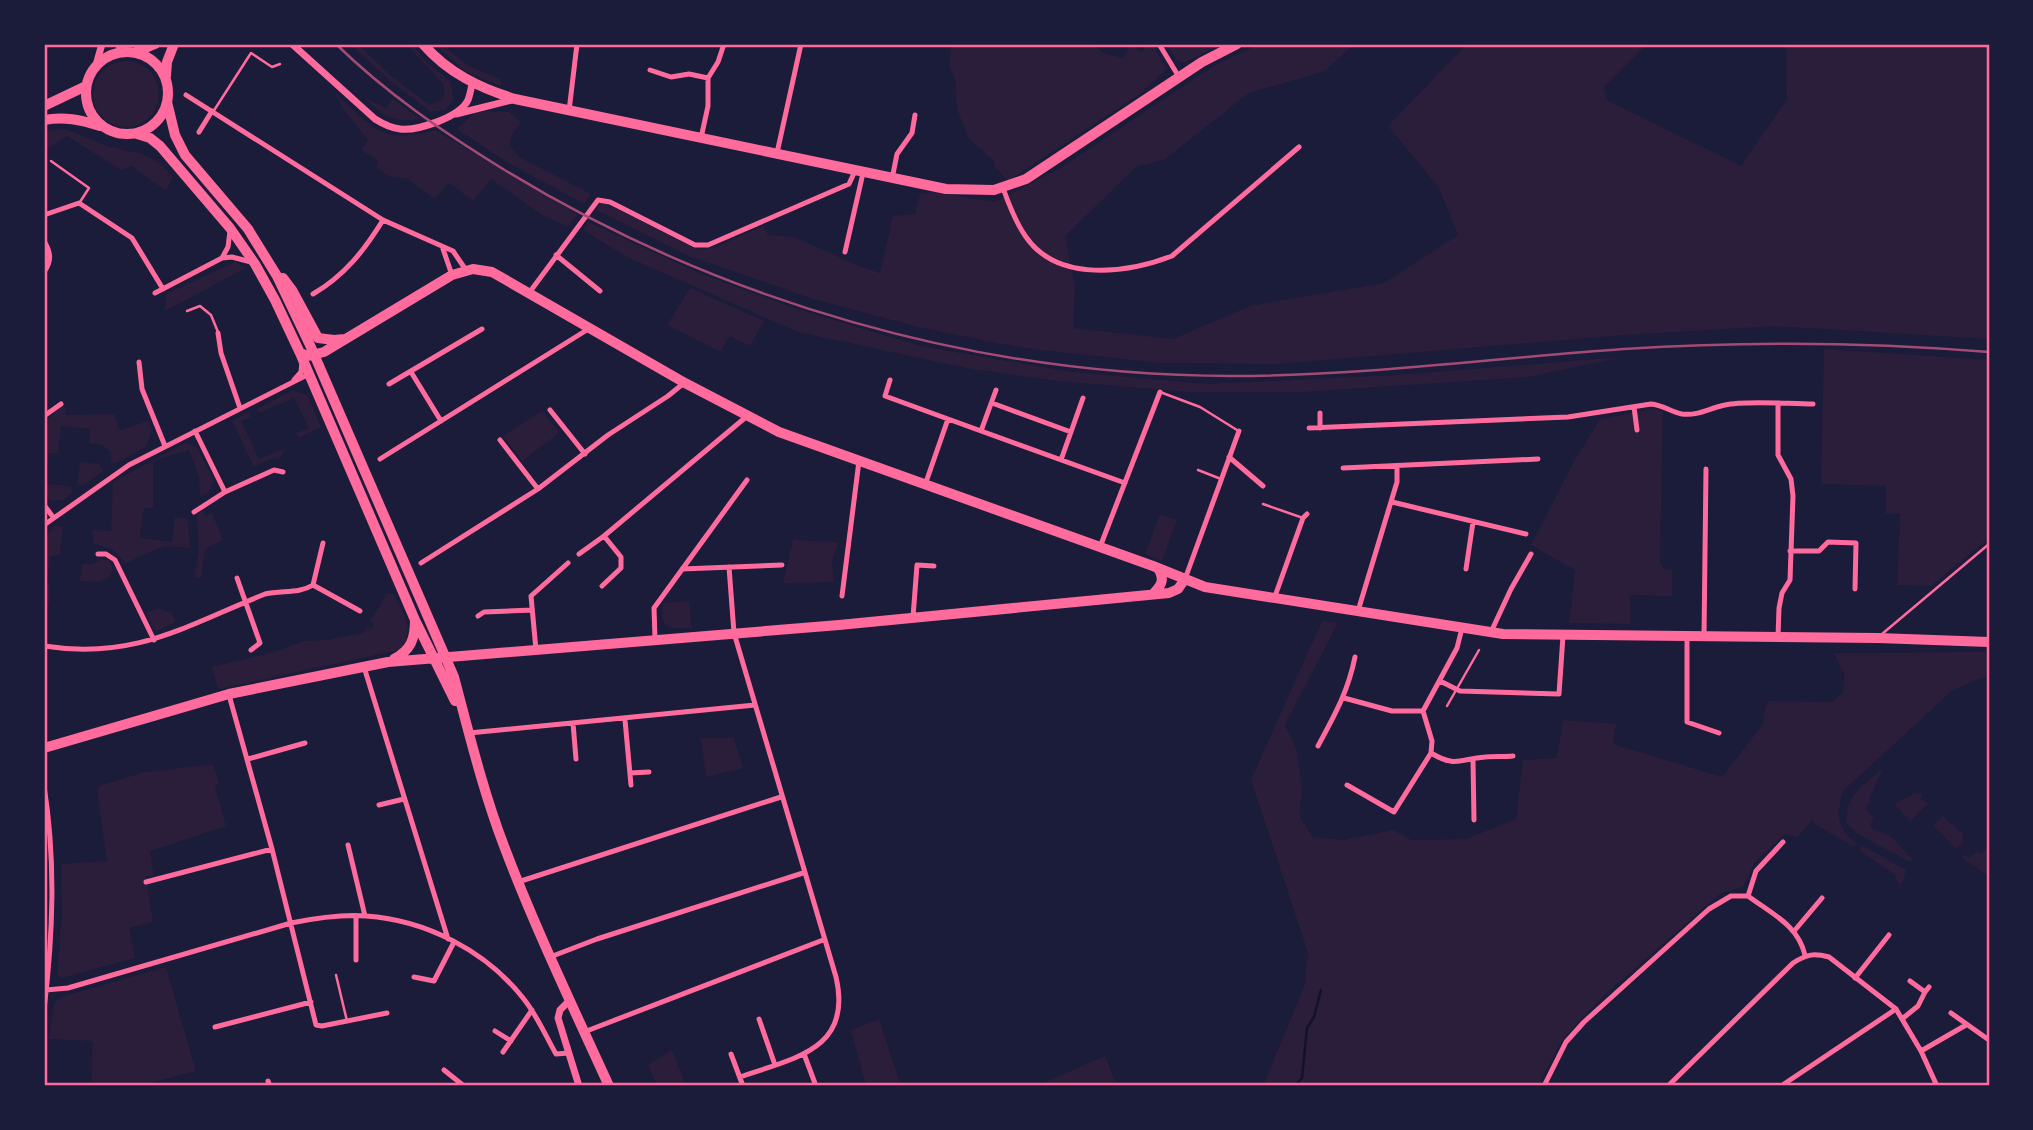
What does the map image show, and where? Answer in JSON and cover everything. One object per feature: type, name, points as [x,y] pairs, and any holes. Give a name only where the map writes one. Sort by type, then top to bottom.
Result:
[{"type":"highway","points":[[136,52],[155,44]]},
{"type":"highway","points":[[174,44],[167,62],[166,79],[167,102],[175,135],[185,155],[248,229],[271,265],[320,368],[440,657],[469,733],[503,844],[518,882],[609,1086]]},
{"type":"highway","points":[[424,44],[450,69],[472,84],[515,99],[955,190],[1003,188],[1026,179],[1180,77],[1237,44]]},
{"type":"highway","points":[[101,126],[88,109],[86,86],[96,65],[120,48],[136,52],[154,62],[166,79]]},
{"type":"highway","points":[[44,106],[86,86]]},
{"type":"highway","points":[[137,134],[157,122],[167,102]]},
{"type":"highway","points":[[44,120],[59,117],[80,119],[118,134],[137,134],[150,138],[160,146],[230,228],[255,264],[300,353],[415,620],[440,657]]},
{"type":"highway","points":[[271,265],[292,290],[318,338],[334,341],[349,337]]},
{"type":"highway","points":[[300,353],[314,355],[329,350],[452,275],[478,268],[492,272],[746,416],[799,440],[1205,587],[1274,600],[1491,632],[1563,636],[1878,638],[1989,642]]},
{"type":"highway","points":[[320,368],[321,360],[329,350]]},
{"type":"highway","points":[[309,374],[320,368]]},
{"type":"highway","points":[[1153,594],[1162,582],[1158,568]]},
{"type":"highway","points":[[1169,593],[1178,589],[1185,579]]},
{"type":"highway","points":[[44,748],[229,694],[388,663],[913,617],[1169,593],[1205,587]]},
{"type":"highway","points":[[388,663],[411,645],[415,620]]},
{"type":"street","points":[[96,65],[102,44]]},
{"type":"street","points":[[292,44],[386,126],[415,129],[449,116],[515,99]]},
{"type":"street","points":[[569,111],[577,44]]},
{"type":"street","points":[[701,138],[708,106],[708,78],[718,62],[724,44]]},
{"type":"street","points":[[777,154],[802,44]]},
{"type":"street","points":[[1159,44],[1180,77]]},
{"type":"street","points":[[650,70],[671,77],[689,74],[708,78]]},
{"type":"street","points":[[449,116],[466,103],[472,84]]},
{"type":"street","points":[[186,95],[383,220],[443,249],[453,251],[466,270]]},
{"type":"street","points":[[199,132],[212,112]]},
{"type":"street","points":[[892,179],[897,154],[909,139],[915,115]]},
{"type":"street","points":[[1003,188],[1026,237],[1052,259],[1073,268],[1089,270],[1147,266],[1171,256],[1299,146]]},
{"type":"street","points":[[529,293],[598,200],[603,199],[695,245],[708,245],[849,184],[859,172]]},
{"type":"street","points":[[845,252],[859,172]]},
{"type":"street","points":[[44,215],[79,203],[132,238],[163,289]]},
{"type":"street","points":[[313,294],[331,284],[349,267],[383,220]]},
{"type":"street","points":[[222,258],[228,247],[230,228]]},
{"type":"street","points":[[44,241],[50,255],[44,272]]},
{"type":"street","points":[[443,249],[452,275]]},
{"type":"street","points":[[556,255],[600,291]]},
{"type":"street","points":[[155,293],[222,258],[232,257],[255,264]]},
{"type":"street","points":[[380,459],[590,328]]},
{"type":"street","points":[[389,384],[482,329]]},
{"type":"street","points":[[218,333],[221,353],[240,408]]},
{"type":"street","points":[[292,382],[301,372],[300,353]]},
{"type":"street","points":[[139,362],[142,389],[165,446]]},
{"type":"street","points":[[411,372],[441,421]]},
{"type":"street","points":[[44,525],[113,474],[309,374]]},
{"type":"street","points":[[890,380],[885,396],[1125,483]]},
{"type":"street","points":[[421,563],[538,489],[608,435],[685,383]]},
{"type":"street","points":[[981,431],[996,390]]},
{"type":"street","points":[[1100,547],[1160,391]]},
{"type":"street","points":[[1061,460],[1083,398]]},
{"type":"street","points":[[992,402],[1071,432]]},
{"type":"street","points":[[44,416],[61,404]]},
{"type":"street","points":[[1308,428],[1568,418],[1651,404],[1662,405],[1681,414],[1698,414],[1724,405],[1813,404]]},
{"type":"street","points":[[1777,638],[1782,593],[1790,580],[1793,496],[1791,479],[1778,455],[1778,405]]},
{"type":"street","points":[[1634,407],[1637,430]]},
{"type":"street","points":[[550,410],[586,454]]},
{"type":"street","points":[[1320,413],[1320,428]]},
{"type":"street","points":[[579,554],[746,416]]},
{"type":"street","points":[[925,485],[948,419]]},
{"type":"street","points":[[195,431],[225,492]]},
{"type":"street","points":[[1185,579],[1238,431]]},
{"type":"street","points":[[500,440],[538,489]]},
{"type":"street","points":[[1229,457],[1263,486]]},
{"type":"street","points":[[1343,468],[1538,459]]},
{"type":"street","points":[[842,596],[859,461]]},
{"type":"street","points":[[1358,611],[1392,502],[1397,482],[1397,467]]},
{"type":"street","points":[[1704,638],[1706,469]]},
{"type":"street","points":[[194,512],[225,492],[274,470],[284,472]]},
{"type":"street","points":[[655,640],[654,608],[747,480]]},
{"type":"street","points":[[1392,502],[1527,534]]},
{"type":"street","points":[[44,505],[53,517]]},
{"type":"street","points":[[1274,600],[1305,516]]},
{"type":"street","points":[[1466,569],[1473,522]]},
{"type":"street","points":[[602,586],[621,568],[621,557],[604,536]]},
{"type":"street","points":[[1790,551],[1819,551],[1828,542],[1856,543],[1855,589]]},
{"type":"street","points":[[44,646],[106,650],[154,640],[245,602],[279,591],[303,591],[313,584],[323,543]]},
{"type":"street","points":[[98,554],[106,554],[115,560],[154,640]]},
{"type":"street","points":[[1491,632],[1531,554]]},
{"type":"street","points":[[536,650],[531,596],[533,591],[569,563]]},
{"type":"street","points":[[682,569],[782,565]]},
{"type":"street","points":[[913,617],[917,565],[934,566]]},
{"type":"street","points":[[729,567],[734,633],[836,977],[840,1000],[834,1028],[825,1040],[804,1054],[740,1077]]},
{"type":"street","points":[[237,578],[260,643],[251,650]]},
{"type":"street","points":[[313,584],[360,611]]},
{"type":"street","points":[[478,616],[484,612],[532,610]]},
{"type":"street","points":[[1347,785],[1394,812],[1431,753],[1432,741],[1423,711],[1457,648],[1462,628]]},
{"type":"street","points":[[1440,681],[1456,690],[1559,694],[1563,636]]},
{"type":"street","points":[[1687,637],[1688,722],[1719,733]]},
{"type":"street","points":[[1318,746],[1344,698],[1355,657]]},
{"type":"street","points":[[364,667],[447,939]]},
{"type":"street","points":[[229,694],[272,849],[316,1025],[387,1013]]},
{"type":"street","points":[[1344,698],[1392,711],[1423,711]]},
{"type":"street","points":[[469,733],[625,720],[755,705]]},
{"type":"street","points":[[625,720],[631,785]]},
{"type":"street","points":[[573,723],[576,760]]},
{"type":"street","points":[[248,759],[305,743]]},
{"type":"street","points":[[1431,753],[1450,763],[1459,764],[1513,756]]},
{"type":"street","points":[[1473,760],[1474,820]]},
{"type":"street","points":[[629,774],[649,772]]},
{"type":"street","points":[[44,786],[52,862],[44,1010]]},
{"type":"street","points":[[518,882],[781,796]]},
{"type":"street","points":[[379,805],[404,799]]},
{"type":"street","points":[[1748,896],[1756,871],[1783,842]]},
{"type":"street","points":[[348,845],[365,916]]},
{"type":"street","points":[[146,882],[272,849]]},
{"type":"street","points":[[550,957],[597,939],[803,873]]},
{"type":"street","points":[[1544,1086],[1566,1042],[1584,1022],[1709,909],[1731,896],[1748,896],[1795,930],[1805,955]]},
{"type":"street","points":[[1795,930],[1822,898]]},
{"type":"street","points":[[46,990],[68,988],[291,923],[326,916],[365,916],[413,924],[454,942],[497,970],[532,1010],[556,1054],[569,1053]]},
{"type":"street","points":[[356,916],[356,960]]},
{"type":"street","points":[[1855,978],[1889,935]]},
{"type":"street","points":[[584,1032],[824,940]]},
{"type":"street","points":[[414,977],[434,981],[454,942]]},
{"type":"street","points":[[1668,1086],[1793,962],[1805,955],[1816,953],[1829,957],[1896,1009],[1921,1051],[1937,1086]]},
{"type":"street","points":[[1902,1019],[1918,1006],[1928,990],[1910,981]]},
{"type":"street","points":[[570,1000],[560,1010],[558,1018],[579,1086]]},
{"type":"street","points":[[215,1027],[311,1002]]},
{"type":"street","points":[[1784,1084],[1896,1009]]},
{"type":"street","points":[[503,1052],[532,1010]]},
{"type":"street","points":[[1951,1013],[1989,1040]]},
{"type":"street","points":[[759,1019],[775,1065]]},
{"type":"street","points":[[1921,1051],[1966,1025]]},
{"type":"street","points":[[495,1031],[511,1041]]},
{"type":"street","points":[[731,1054],[743,1086]]},
{"type":"street","points":[[804,1054],[816,1086]]},
{"type":"street","points":[[444,1070],[464,1086]]},
{"type":"lane","points":[[212,112],[251,53],[272,67],[280,64]]},
{"type":"lane","points":[[51,161],[89,188],[79,203]]},
{"type":"lane","points":[[187,311],[200,306],[211,315],[218,333]]},
{"type":"lane","points":[[1160,391],[1200,407],[1238,431]]},
{"type":"lane","points":[[1199,470],[1222,479]]},
{"type":"lane","points":[[1263,504],[1305,516]]},
{"type":"lane","points":[[1878,638],[1989,544]]},
{"type":"lane","points":[[1447,706],[1479,650]]},
{"type":"lane","points":[[336,975],[345,1021]]},
{"type":"shaded area","points":[[350,44],[358,44],[391,76],[430,105],[443,98],[443,84],[407,44],[412,44],[426,62],[450,81],[454,99],[445,110],[431,112],[390,81]]},
{"type":"shaded area","points":[[434,44],[441,44],[469,66],[500,79],[501,86],[466,72]]},
{"type":"shaded area","points":[[952,44],[1092,44],[1102,52],[1122,58],[1131,45],[1142,52],[1145,47],[1139,44],[1152,44],[1167,69],[1141,93],[1008,181],[995,167],[994,161],[969,139],[957,109],[955,80],[949,65]]},
{"type":"shaded area","points":[[1166,44],[1222,44],[1184,63],[1176,59]]},
{"type":"shaded area","points":[[1259,44],[1354,44],[1325,71],[1249,93],[1164,160],[1136,167],[1065,236],[1075,287],[1073,328],[1173,339],[1250,306],[1384,283],[1458,235],[1439,188],[1388,126],[1467,44],[1647,44],[1604,87],[1607,100],[1741,166],[1787,99],[1786,44],[1989,44],[1989,339],[1775,326],[1625,335],[1278,364],[1160,363],[1023,348],[922,328],[813,299],[684,254],[596,210],[599,204],[606,204],[699,250],[716,247],[763,226],[768,235],[794,237],[880,273],[893,216],[915,214],[920,194],[933,192],[995,202],[1062,167],[1212,67]]},
{"type":"shaded area","points":[[126,61],[139,63],[154,76],[159,94],[157,107],[144,122],[126,127],[113,125],[98,112],[93,94],[95,81],[108,66]]},
{"type":"shaded area","points":[[335,93],[379,130],[402,135],[435,130],[577,214],[568,227],[542,215],[491,179],[473,201],[449,183],[435,199],[408,179],[389,176],[376,167],[378,160],[361,150],[368,140],[344,110]]},
{"type":"shaded area","points":[[364,98],[387,108],[392,98],[420,119],[389,117]]},
{"type":"shaded area","points":[[477,111],[509,112],[521,122],[512,135],[510,146],[519,157],[591,194],[584,204],[505,161],[457,129]]},
{"type":"shaded area","points":[[63,129],[104,145],[149,157],[173,177],[166,191],[132,166],[121,170],[67,136],[44,151],[44,132]]},
{"type":"shaded area","points":[[588,222],[701,274],[794,308],[920,346],[1072,372],[1206,384],[1397,375],[1624,357],[1528,377],[1301,392],[1189,392],[1058,381],[971,369],[798,332],[627,257],[583,230]]},
{"type":"shaded area","points":[[235,262],[246,268],[165,311],[166,294]]},
{"type":"shaded area","points":[[690,288],[764,321],[750,346],[730,336],[720,352],[667,325]]},
{"type":"shaded area","points":[[1824,349],[1989,360],[1989,538],[1931,586],[1897,585],[1900,513],[1886,514],[1886,486],[1821,484]]},
{"type":"shaded area","points":[[293,390],[308,396],[321,427],[299,438],[297,433],[309,428],[294,398],[259,413],[257,409]]},
{"type":"shaded area","points":[[65,406],[66,415],[114,414],[120,430],[148,421],[152,431],[146,447],[115,464],[111,462],[111,452],[102,445],[89,443],[90,429],[61,426],[58,453],[49,453],[44,481],[44,424]]},
{"type":"shaded area","points":[[1652,409],[1663,411],[1660,563],[1664,569],[1672,570],[1672,596],[1630,595],[1631,624],[1569,623],[1575,570],[1531,545],[1573,463],[1600,419]]},
{"type":"shaded area","points":[[542,411],[559,433],[522,461],[503,436]]},
{"type":"shaded area","points":[[249,412],[251,417],[241,421],[259,459],[286,448],[279,459],[272,458],[254,467],[232,421]]},
{"type":"shaded area","points":[[185,443],[197,447],[214,481],[209,492],[200,496],[199,476],[189,450],[156,460],[153,464],[153,508],[144,508],[140,538],[172,542],[175,517],[188,519],[190,548],[164,546],[126,563],[113,550],[93,543],[93,530],[111,531],[113,482]]},
{"type":"shaded area","points":[[80,462],[99,464],[104,471],[83,485],[78,485]]},
{"type":"shaded area","points":[[45,484],[71,486],[73,492],[63,500],[51,501],[45,495]]},
{"type":"shaded area","points":[[203,510],[205,516],[212,513],[223,540],[205,549],[201,578],[194,577],[199,552],[197,515]]},
{"type":"shaded area","points":[[1160,514],[1177,520],[1162,561],[1145,554]]},
{"type":"shaded area","points":[[54,526],[63,526],[60,555],[50,556],[47,584],[50,585],[49,605],[44,605],[44,538]]},
{"type":"shaded area","points":[[793,540],[839,542],[832,561],[834,582],[783,583]]},
{"type":"shaded area","points":[[109,560],[113,569],[107,578],[91,582],[80,581],[82,564],[92,564]]},
{"type":"shaded area","points":[[387,593],[393,594],[407,622],[407,636],[399,650],[218,689],[212,667],[271,653],[304,641],[328,640],[363,633],[367,627],[371,629],[374,624],[370,622]]},
{"type":"shaded area","points":[[689,601],[692,628],[677,629],[664,623],[663,603]]},
{"type":"shaded area","points":[[158,608],[172,613],[176,622],[158,631],[153,629],[146,613]]},
{"type":"shaded area","points":[[1322,621],[1338,623],[1285,725],[1296,749],[1302,786],[1300,817],[1313,837],[1344,840],[1393,830],[1411,840],[1466,839],[1516,819],[1523,760],[1557,758],[1563,720],[1616,724],[1613,744],[1722,777],[1763,724],[1768,701],[1832,702],[1843,692],[1845,675],[1834,653],[1989,652],[1989,678],[1984,677],[1953,690],[1843,791],[1839,820],[1844,831],[1856,843],[1854,847],[1814,824],[1813,820],[1797,837],[1785,834],[1755,862],[1743,887],[1721,893],[1601,998],[1562,1040],[1538,1086],[1263,1086],[1304,987],[1308,953],[1251,780]]},
{"type":"shaded area","points":[[701,738],[734,738],[743,768],[706,777]]},
{"type":"shaded area","points":[[213,764],[219,783],[215,786],[226,826],[150,851],[154,876],[146,876],[153,922],[129,928],[135,958],[62,978],[57,974],[62,914],[61,864],[107,861],[97,790],[99,786],[141,773]]},
{"type":"shaded area","points":[[1882,771],[1869,799],[1871,802],[1865,808],[1874,818],[1870,825],[1892,837],[1912,859],[1910,862],[1858,834],[1847,824],[1851,800]]},
{"type":"shaded area","points":[[1916,793],[1922,794],[1921,800],[1929,803],[1910,821],[1894,804]]},
{"type":"shaded area","points":[[1943,816],[1963,834],[1963,843],[1956,849],[1933,825]]},
{"type":"shaded area","points":[[1863,846],[1906,870],[1902,885],[1897,882],[1895,875],[1859,850]]},
{"type":"shaded area","points":[[1989,846],[1989,876],[1962,858],[1965,854],[1969,858],[1978,851],[1981,854]]},
{"type":"shaded area","points":[[166,967],[196,1071],[138,1086],[79,1086],[91,1084],[93,1041],[49,1039],[54,1003],[61,997]]},
{"type":"shaded area","points":[[879,1019],[901,1086],[866,1086],[851,1030]]},
{"type":"shaded area","points":[[672,1050],[686,1086],[657,1086],[648,1065]]},
{"type":"shaded area","points":[[1105,1056],[1117,1086],[1036,1086]]},
{"type":"waterway","points":[[1295,1086],[1302,1078],[1307,1028],[1314,1017],[1321,990]]},
{"type":"railway","points":[[336,44],[375,79],[437,126],[503,169],[586,216],[673,257],[762,293],[854,322],[947,346],[1041,362],[1137,373],[1232,376],[1330,373],[1624,349],[1715,345],[1898,346],[1989,352]]}]
